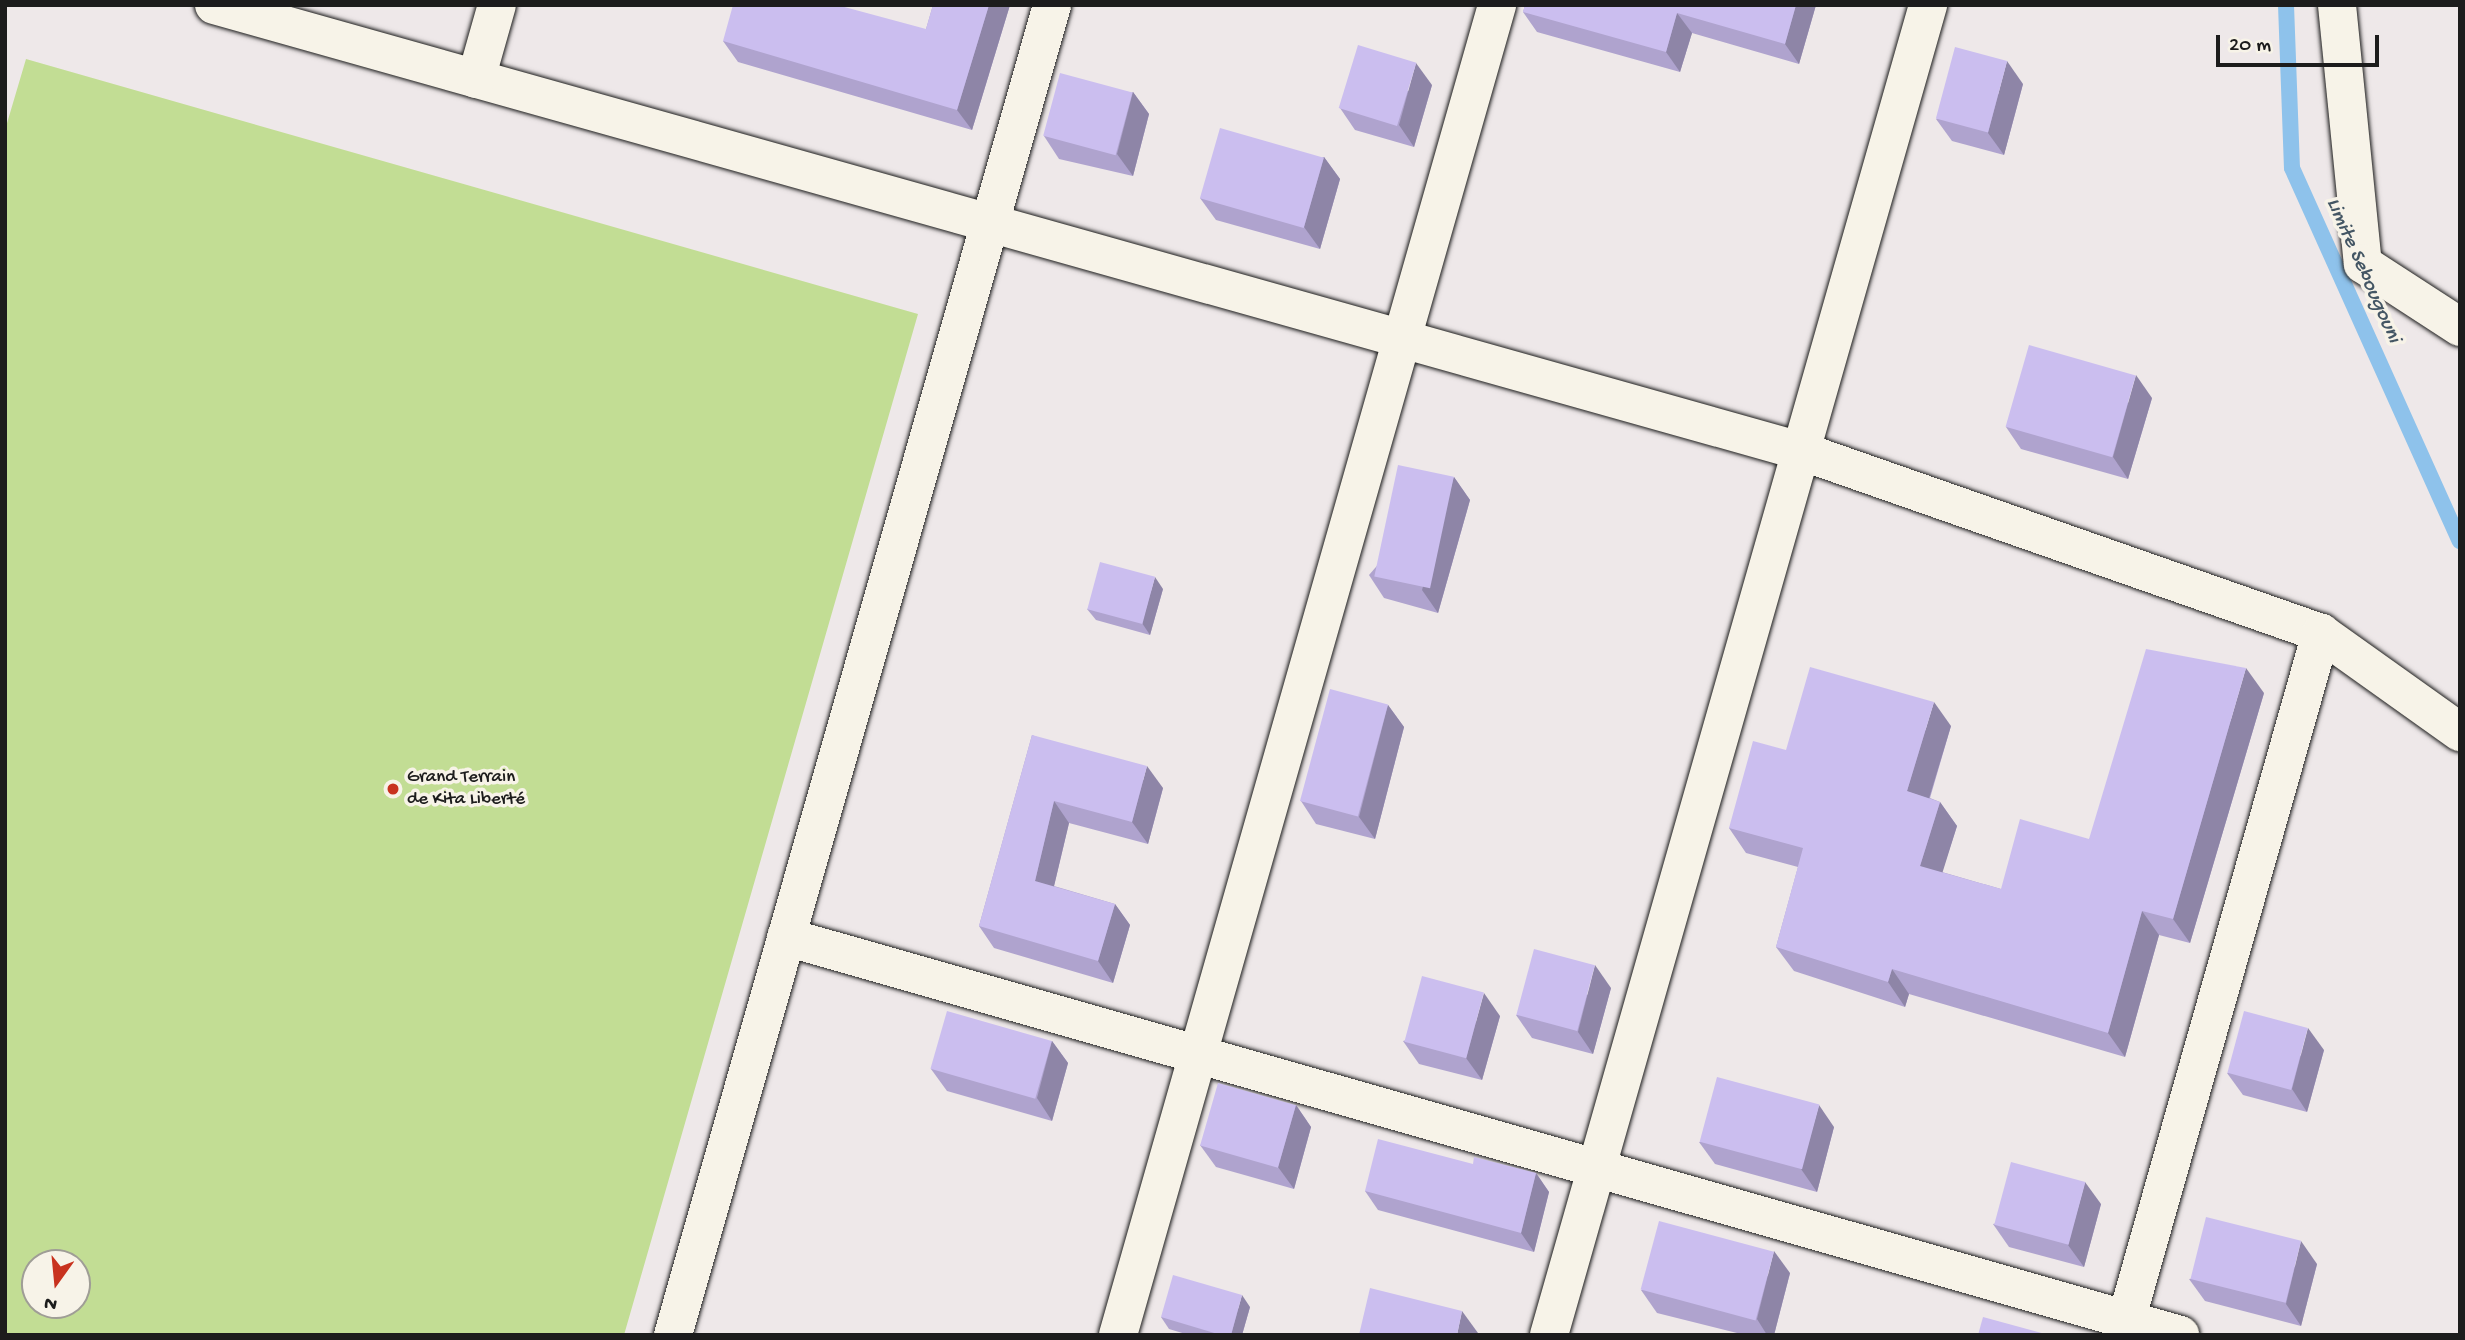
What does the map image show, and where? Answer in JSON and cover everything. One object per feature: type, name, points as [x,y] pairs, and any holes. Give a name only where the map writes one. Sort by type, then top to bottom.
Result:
[{"type":"street","points":[[214,5],[1801,451],[2321,633],[2460,732]]},
{"type":"street","points":[[476,79],[497,5]]},
{"type":"street","points":[[673,1335],[1052,5]]},
{"type":"street","points":[[1118,1335],[1497,5]]},
{"type":"street","points":[[1549,1335],[1928,5]]},
{"type":"street","points":[[2337,5],[2363,264],[2460,327]]},
{"type":"street","points":[[2124,1327],[2321,633]]},
{"type":"street","points":[[786,937],[1597,1168],[2124,1327],[2180,1335]]},
{"type":"green space","name":"Grand Terrain de Kita Liberté","points":[[26,59],[918,314],[624,1335],[5,1335],[5,130]]},
{"type":"building","points":[[733,5],[837,5],[926,29],[933,5],[989,5],[957,110],[723,41]]},
{"type":"building","points":[[1525,5],[1796,5],[1785,44],[1677,13],[1666,52],[1523,12]]},
{"type":"building","points":[[1358,45],[1416,63],[1397,126],[1339,108]]},
{"type":"building","points":[[1955,47],[2007,61],[1988,132],[1936,118]]},
{"type":"building","points":[[1060,73],[1132,92],[1116,155],[1043,136]]},
{"type":"building","points":[[1220,128],[1324,158],[1304,228],[1200,198]]},
{"type":"building","points":[[2029,345],[2136,376],[2112,457],[2006,427]]},
{"type":"building","points":[[1398,465],[1454,477],[1430,588],[1374,577]]},
{"type":"building","points":[[1100,562],[1155,577],[1142,624],[1087,609]]},
{"type":"building","points":[[2146,649],[2246,668],[2173,919],[2142,911],[2108,1033],[1892,969],[1888,982],[1776,947],[1803,848],[1729,828],[1753,741],[1786,750],[1810,667],[1934,702],[1907,791],[1940,802],[1920,866],[2001,889],[2020,819],[2089,839]]},
{"type":"building","points":[[1330,689],[1388,705],[1358,817],[1300,801]]},
{"type":"building","points":[[1032,735],[1147,766],[1132,822],[1054,801],[1035,881],[1115,904],[1098,961],[979,926]]},
{"type":"building","points":[[1534,949],[1595,965],[1577,1031],[1516,1015]]},
{"type":"building","points":[[1422,976],[1484,993],[1466,1058],[1404,1042]]},
{"type":"building","points":[[947,1011],[1052,1041],[1035,1099],[930,1069]]},
{"type":"building","points":[[2244,1011],[2308,1028],[2291,1090],[2227,1073]]},
{"type":"building","points":[[1717,1077],[1819,1104],[1802,1169],[1700,1142]]},
{"type":"building","points":[[1218,1083],[1296,1105],[1278,1168],[1200,1145]]},
{"type":"building","points":[[1378,1139],[1473,1164],[1474,1157],[1536,1173],[1521,1233],[1365,1191]]},
{"type":"building","points":[[2011,1162],[2085,1182],[2069,1245],[1994,1225]]},
{"type":"building","points":[[2206,1217],[2301,1241],[2286,1303],[2191,1279]]},
{"type":"building","points":[[1659,1221],[1774,1252],[1756,1320],[1641,1290]]},
{"type":"building","points":[[1173,1275],[1242,1295],[1231,1335],[1221,1335],[1161,1317]]},
{"type":"building","points":[[1370,1288],[1462,1311],[1457,1335],[1359,1335]]},
{"type":"building","points":[[1983,1317],[2049,1335],[1978,1335]]},
{"type":"waterway","name":"Limite Sebougouni","points":[[2286,5],[2292,168],[2460,541]]},
{"type":"place","name":"Grand Terrain de Kita Liberté","points":[[393,789]]}]
